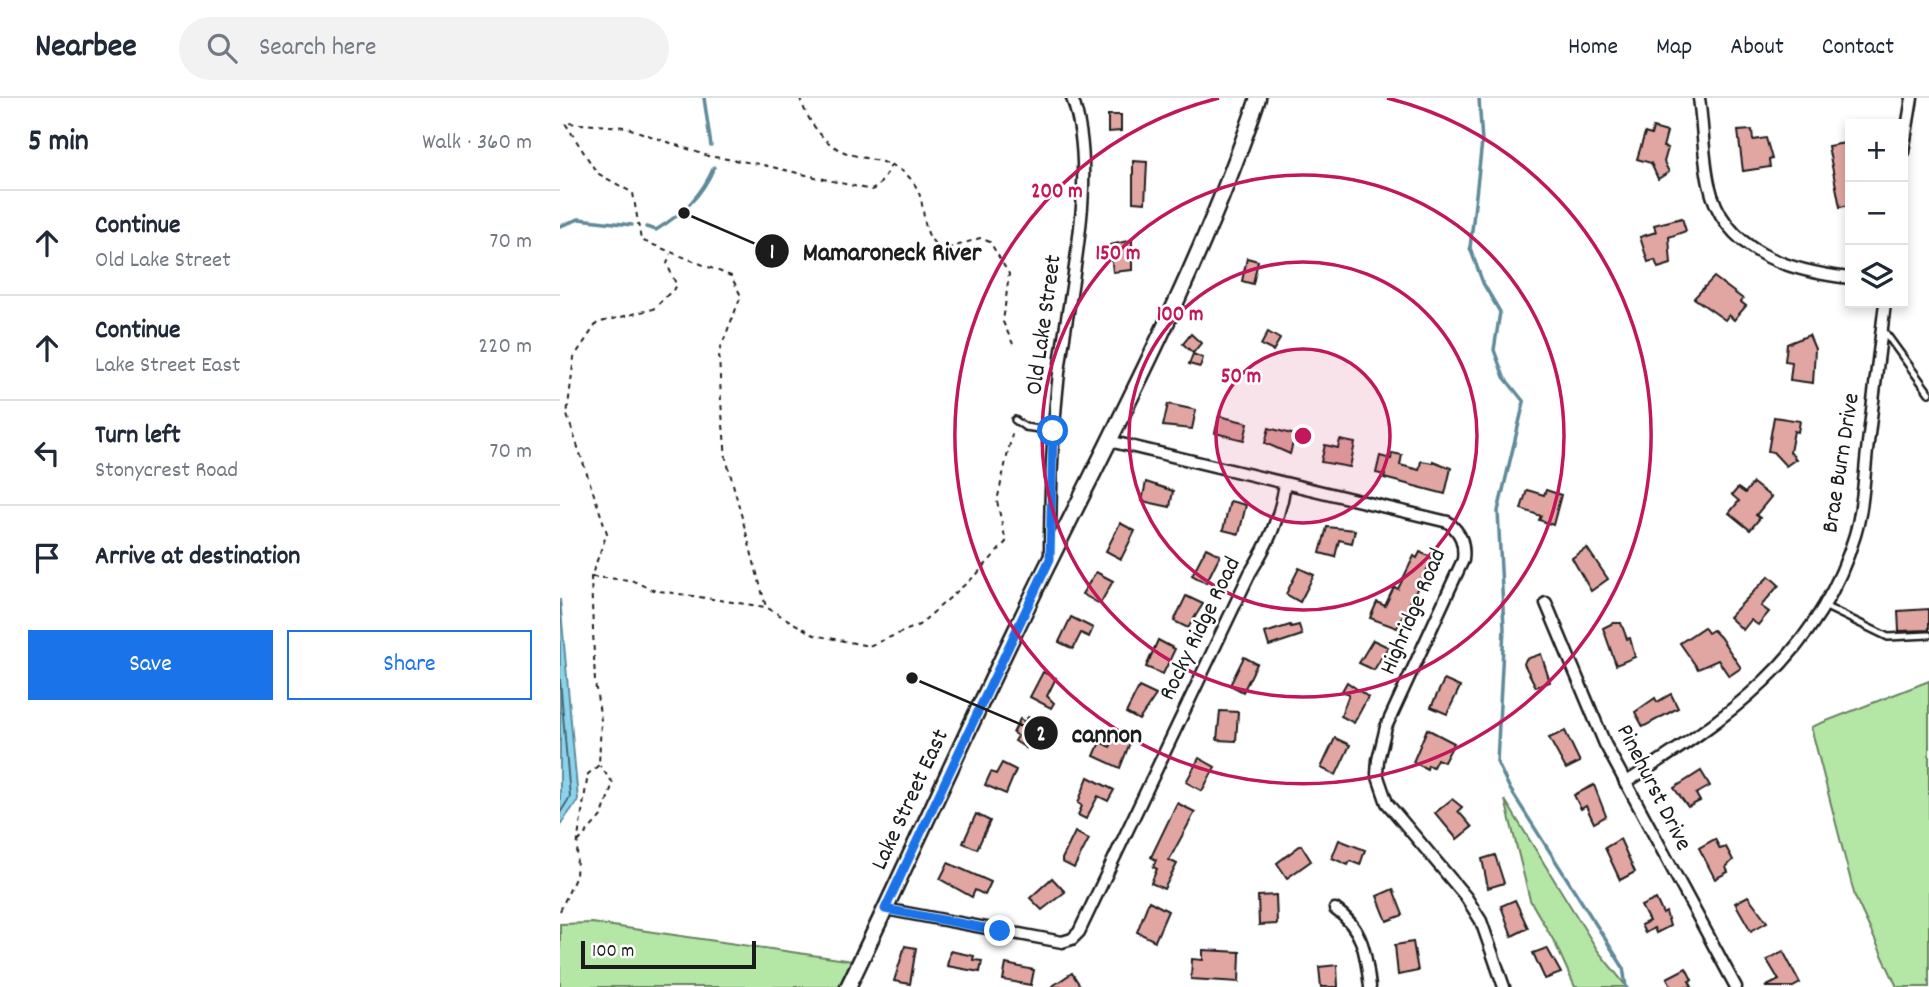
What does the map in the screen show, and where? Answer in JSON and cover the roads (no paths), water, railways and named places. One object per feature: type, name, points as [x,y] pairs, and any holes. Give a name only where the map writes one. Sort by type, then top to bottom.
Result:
[{"type":"main road","name":"Lake Street East","points":[[848,987],[1050,559],[1186,281],[1240,152],[1258,98]]},
{"type":"street","name":"Old Lake Street","points":[[1050,559],[1053,431],[1059,370],[1076,262],[1082,188],[1077,122],[1072,98]]},
{"type":"street","points":[[1699,98],[1709,185],[1720,214],[1738,236],[1766,258],[1795,269],[1845,277]]},
{"type":"street","points":[[1908,122],[1912,98]]},
{"type":"street","name":"Brae Burn Drive","points":[[1625,783],[1705,733],[1753,695],[1784,662],[1823,606],[1856,534],[1884,308]]},
{"type":"street","name":"Highridge Road","points":[[1109,441],[1448,522],[1458,531],[1464,547],[1463,560],[1386,727],[1377,774],[1387,803],[1466,897],[1481,921],[1504,987]]},
{"type":"street","name":"Rocky Ridge Road","points":[[885,909],[1062,942],[1072,939],[1079,932],[1250,573],[1267,545],[1281,513],[1284,484]]},
{"type":"street","name":"Pinehurst Drive","points":[[1546,603],[1589,708],[1625,783],[1735,987]]},
{"type":"street","points":[[1335,909],[1351,922],[1362,938],[1370,987]]},
{"type":"lane","points":[[1882,329],[1929,393]]},
{"type":"lane","points":[[1015,420],[1025,427],[1053,431]]},
{"type":"lane","points":[[1823,606],[1888,637],[1929,635]]},
{"type":"water","points":[[560,599],[578,800],[560,825]]},
{"type":"waterway","points":[[704,98],[711,146]]},
{"type":"waterway","points":[[1479,98],[1482,142],[1470,248],[1483,283],[1500,312],[1494,350],[1504,377],[1524,402],[1498,511],[1504,628],[1497,762],[1510,789],[1623,967],[1626,987]]},
{"type":"waterway","points":[[646,227],[656,230],[683,211],[704,187],[714,167]]},
{"type":"waterway","points":[[560,226],[579,219],[632,225]]},
{"type":"place","name":"Mamaroneck River","points":[[684,213]]},
{"type":"place","name":"cannon","points":[[912,678]]}]
